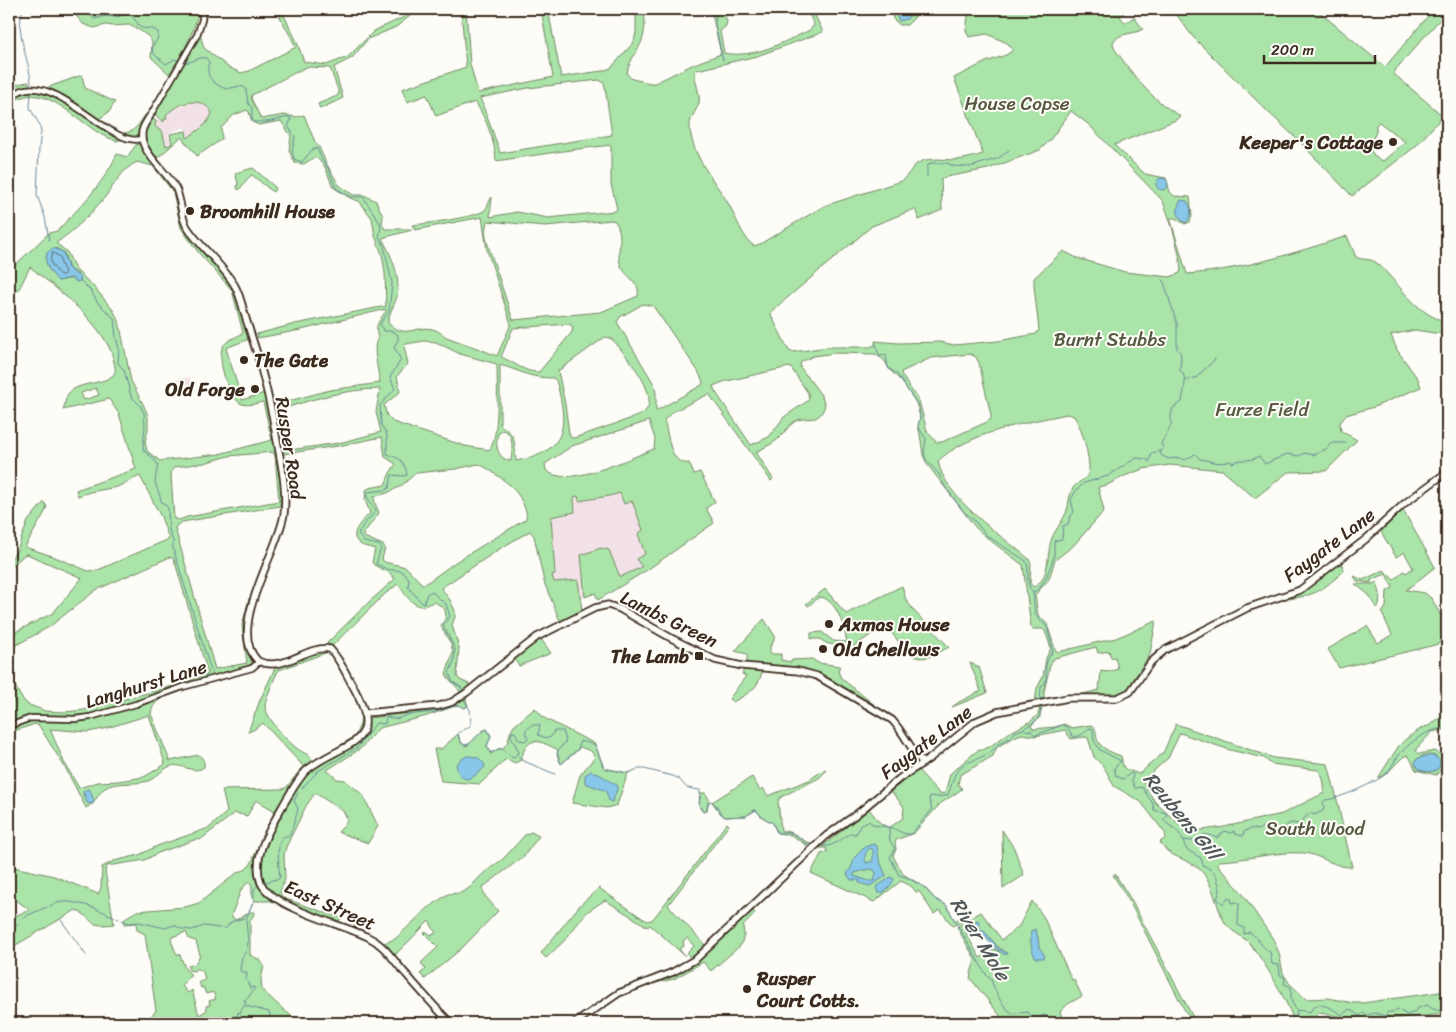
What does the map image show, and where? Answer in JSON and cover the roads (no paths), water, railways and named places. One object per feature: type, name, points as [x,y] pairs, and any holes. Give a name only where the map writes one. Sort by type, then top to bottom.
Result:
[{"type":"street","points":[[9,98],[26,89],[38,89],[64,99],[120,135],[136,140],[142,139],[142,131],[198,31],[203,9]]},
{"type":"street","name":"Rusper Road","points":[[142,139],[152,158],[176,188],[181,215],[187,227],[236,288],[264,378],[280,453],[285,505],[282,525],[255,595],[248,621],[250,648],[255,658],[260,662]]},
{"type":"street","name":"Faygate Lane","points":[[575,1023],[619,993],[674,972],[694,961],[817,845],[900,778],[923,763],[980,718],[994,713],[1068,698],[1114,698],[1127,695],[1151,662],[1161,652],[1245,609],[1300,590],[1366,539],[1405,503],[1447,472]]},
{"type":"street","name":"Lambs Green","points":[[366,714],[449,704],[464,695],[537,637],[595,608],[608,605],[620,609],[715,660],[744,666],[798,671],[824,679],[892,720],[923,763]]},
{"type":"street","points":[[260,662],[268,664],[278,663],[320,649],[330,650],[348,676],[366,714]]},
{"type":"street","name":"Langhurst Lane","points":[[9,726],[31,718],[75,719],[90,717],[136,704],[182,687],[252,668],[260,662]]},
{"type":"street","name":"East Street","points":[[366,714],[364,727],[357,739],[309,768],[297,783],[261,848],[258,868],[261,884],[269,894],[279,900],[303,912],[346,927],[379,943],[451,1023]]},
{"type":"water","points":[[899,9],[910,9],[910,15],[907,19],[899,21],[897,16]]},
{"type":"water","points":[[1162,178],[1168,184],[1162,190],[1156,184]]},
{"type":"water","points":[[1181,200],[1187,201],[1190,207],[1190,215],[1186,223],[1178,213],[1178,206]]},
{"type":"water","points":[[53,248],[63,252],[68,268],[81,278],[80,281],[77,282],[71,278],[58,281],[52,274],[48,268],[46,257],[47,253]]},
{"type":"water","points":[[467,756],[478,758],[485,767],[476,775],[465,779],[456,765]]},
{"type":"water","points":[[1425,756],[1438,758],[1440,765],[1438,769],[1428,772],[1418,768],[1415,762],[1417,759]]},
{"type":"water","points":[[591,771],[617,785],[612,802],[609,801],[606,791],[585,783],[585,775]]},
{"type":"water","points":[[88,789],[94,801],[92,804],[87,803],[83,792]]},
{"type":"water","points":[[873,844],[877,846],[879,859],[886,876],[870,886],[859,883],[859,880],[851,880],[847,874],[855,857],[865,847]],"holes":[[[871,848],[873,850],[873,861],[866,863],[867,850]],[[870,869],[876,873],[874,881],[854,876],[854,873]]]},
{"type":"water","points":[[891,877],[894,879],[891,885],[883,893],[878,893],[876,887]]},
{"type":"water","points":[[976,920],[979,921],[980,930],[985,932],[998,948],[1007,953],[1006,955],[984,936],[976,932]]},
{"type":"water","points":[[1035,929],[1039,947],[1045,956],[1044,958],[1036,958],[1033,952],[1031,931]]},
{"type":"waterway","points":[[23,9],[20,28],[31,84]]},
{"type":"waterway","name":"River Mole","points":[[84,9],[94,19],[106,16],[116,17],[130,13],[141,28],[153,29],[158,32],[158,38],[152,47],[153,53],[166,64],[175,59],[180,61]]},
{"type":"waterway","points":[[716,9],[715,25],[723,60]]},
{"type":"waterway","name":"River Mole","points":[[184,62],[206,58],[209,62],[209,76],[213,82],[226,89],[244,87],[248,103],[252,108],[252,119],[254,122],[291,118],[288,126],[295,137],[292,151],[294,159],[302,162],[312,150],[317,148],[336,188],[351,197],[363,197],[380,223],[379,237],[384,246],[392,283],[389,312],[380,325],[384,331],[393,331],[398,335],[398,340],[394,347],[401,360],[390,377],[395,389],[380,405],[381,425],[387,435],[387,454],[401,460],[407,475],[392,475],[389,488],[367,492],[367,497],[376,511],[358,534],[364,542],[379,545],[381,548],[376,564],[403,573],[409,579],[408,587],[422,603],[424,603],[427,594],[432,591],[446,604],[450,616],[443,625],[455,649],[454,661],[449,673],[453,682],[462,688],[463,691]]},
{"type":"waterway","points":[[31,91],[30,108],[39,124],[41,132],[37,195],[45,217],[49,240]]},
{"type":"waterway","points":[[927,176],[927,167],[930,163],[947,163],[953,166],[970,167],[999,158],[1009,150]]},
{"type":"waterway","points":[[1163,279],[1177,324],[1177,349]]},
{"type":"waterway","points":[[81,281],[91,291],[98,303],[114,318],[119,349],[118,363],[124,370],[131,396],[140,405],[144,413],[144,451],[158,465],[155,478],[156,485],[161,501],[168,508],[169,530],[173,541],[173,548],[212,674]]},
{"type":"waterway","points":[[876,344],[879,356],[886,355],[888,368],[897,374],[916,403],[920,417],[918,426],[926,439],[924,454],[926,460],[939,474],[944,485],[964,512],[973,519],[987,536],[1027,563],[1028,580],[1033,592],[1035,615],[1047,627],[1053,651],[1046,665],[1046,681],[1041,687],[1040,701]]},
{"type":"waterway","points":[[1160,451],[1163,448],[1161,443],[1171,425],[1173,408],[1182,402],[1185,381],[1180,370],[1181,354],[1179,351]]},
{"type":"waterway","points":[[1185,381],[1197,377],[1215,359]]},
{"type":"waterway","points":[[1160,452],[1161,455],[1168,459],[1180,458],[1185,460],[1195,454],[1200,459],[1219,463],[1230,461],[1233,463],[1259,456],[1265,464],[1287,454],[1298,456],[1305,453],[1313,455],[1326,449],[1331,443],[1346,443]]},
{"type":"waterway","points":[[1033,592],[1039,589],[1046,578],[1054,557],[1054,541],[1062,539],[1063,526],[1068,524],[1074,512],[1071,500],[1075,492],[1084,483],[1108,476],[1136,458],[1146,459],[1149,462],[1152,453],[1160,451]]},
{"type":"waterway","name":"River Mole","points":[[463,698],[470,710],[471,724],[458,733],[459,739],[464,745],[470,743],[487,729],[491,737],[487,746],[490,753],[501,748],[513,758],[519,752],[511,736],[512,732],[515,732],[519,740],[525,741],[528,738],[525,731],[532,725],[540,725],[538,735],[547,738],[551,737],[554,731],[563,731],[566,741],[557,752],[561,764],[578,750],[580,741],[595,745],[606,769],[628,773],[644,769],[673,776],[679,779],[687,788],[700,790],[699,805],[703,812],[706,811],[708,803],[711,801],[725,817],[746,816],[756,810],[762,817],[773,823],[777,833],[792,833],[807,844],[813,845]]},
{"type":"waterway","points":[[302,788],[318,771],[357,748],[376,723],[385,724],[386,717],[396,719],[407,715],[435,712],[458,705],[465,708],[467,706]]},
{"type":"waterway","points":[[820,846],[832,845],[850,833],[856,834],[861,824],[869,821],[877,826],[889,827],[911,834],[932,810],[930,796],[948,795],[955,774],[963,765],[990,753],[997,745],[1011,737],[1015,732],[1036,721],[1040,717],[1041,705]]},
{"type":"waterway","name":"Reubens Gill","points":[[1025,730],[1031,731],[1035,735],[1063,725],[1068,728],[1073,737],[1086,732],[1089,728],[1093,729],[1094,741],[1100,750],[1121,761],[1114,768],[1116,776],[1123,779],[1131,773],[1133,774],[1132,781],[1135,788],[1142,787],[1153,804],[1154,810],[1166,813],[1167,816],[1163,820],[1180,834],[1186,849],[1201,858],[1203,865],[1213,871],[1217,877],[1220,890],[1217,899],[1224,904],[1228,897],[1232,903],[1236,902],[1239,904],[1238,925],[1244,928],[1244,934],[1250,932],[1270,952],[1272,964],[1279,965],[1280,975],[1285,978],[1284,984],[1291,987],[1291,1000],[1297,1012],[1296,1018],[1300,1019],[1300,1023]]},
{"type":"waterway","points":[[1183,840],[1194,841],[1206,835],[1217,838],[1225,831],[1230,833],[1234,831],[1235,834],[1243,836],[1247,830],[1258,830],[1265,825],[1271,835],[1278,828],[1284,828],[1290,823],[1301,824],[1303,819],[1311,813],[1314,815],[1323,811],[1325,800],[1348,794],[1383,776],[1401,753],[1418,737],[1432,731],[1447,728]]},
{"type":"waterway","points":[[521,760],[555,774]]},
{"type":"waterway","points":[[263,883],[280,878],[278,858],[280,841],[284,836],[289,835],[293,827],[298,808],[294,801],[298,793]]},
{"type":"waterway","name":"River Mole","points":[[889,829],[890,841],[895,849],[890,857],[899,875],[924,887],[935,899],[946,905],[987,976],[991,979],[997,994],[1006,1008],[1014,1014],[1027,1012],[1036,1019],[1044,1015],[1052,1018],[1056,1023]]},
{"type":"waterway","points":[[226,1023],[238,1015],[238,1012],[241,1013],[246,1004],[244,1000],[247,999],[255,988],[250,988],[246,979],[247,972],[241,972],[240,969],[248,942],[246,919],[254,900],[254,889],[260,884]]},
{"type":"waterway","points":[[50,906],[66,902],[76,903],[95,908],[119,919]]},
{"type":"waterway","points":[[9,930],[28,915],[47,907]]},
{"type":"waterway","points":[[224,929],[231,922],[244,918]]},
{"type":"waterway","points":[[61,920],[86,955]]},
{"type":"waterway","points":[[122,920],[129,923],[139,922],[165,928],[174,925],[182,929],[192,930],[204,926],[220,928]]},
{"type":"waterway","points":[[1297,1010],[1310,1012],[1314,1006],[1321,1005],[1329,1007],[1342,1015],[1349,1009],[1360,1016],[1363,1013],[1367,1015],[1375,1013],[1385,1016],[1388,1012],[1393,1012],[1397,1009],[1407,1015],[1427,1005],[1436,1010],[1447,1009]]},
{"type":"waterway","points":[[246,1006],[269,1012],[271,1020],[268,1023]]},
{"type":"place","name":"Keeper's Cottage","points":[[1393,142]]},
{"type":"place","name":"Broomhill House","points":[[190,211]]},
{"type":"place","name":"The Gate","points":[[244,360]]},
{"type":"place","name":"Old Forge","points":[[255,389]]},
{"type":"place","name":"Axmas House","points":[[829,624]]},
{"type":"place","name":"Old Chellows","points":[[823,649]]},
{"type":"place","name":"The Lamb","points":[[699,656]]},
{"type":"place","name":"Rusper Court Cotts.","points":[[747,989]]},
{"type":"park label","name":"House Copse","points":[[1017,103]]},
{"type":"park label","name":"Burnt Stubbs","points":[[1110,339]]},
{"type":"park label","name":"Furze Field","points":[[1262,409]]},
{"type":"park label","name":"South Wood","points":[[1315,828]]}]
